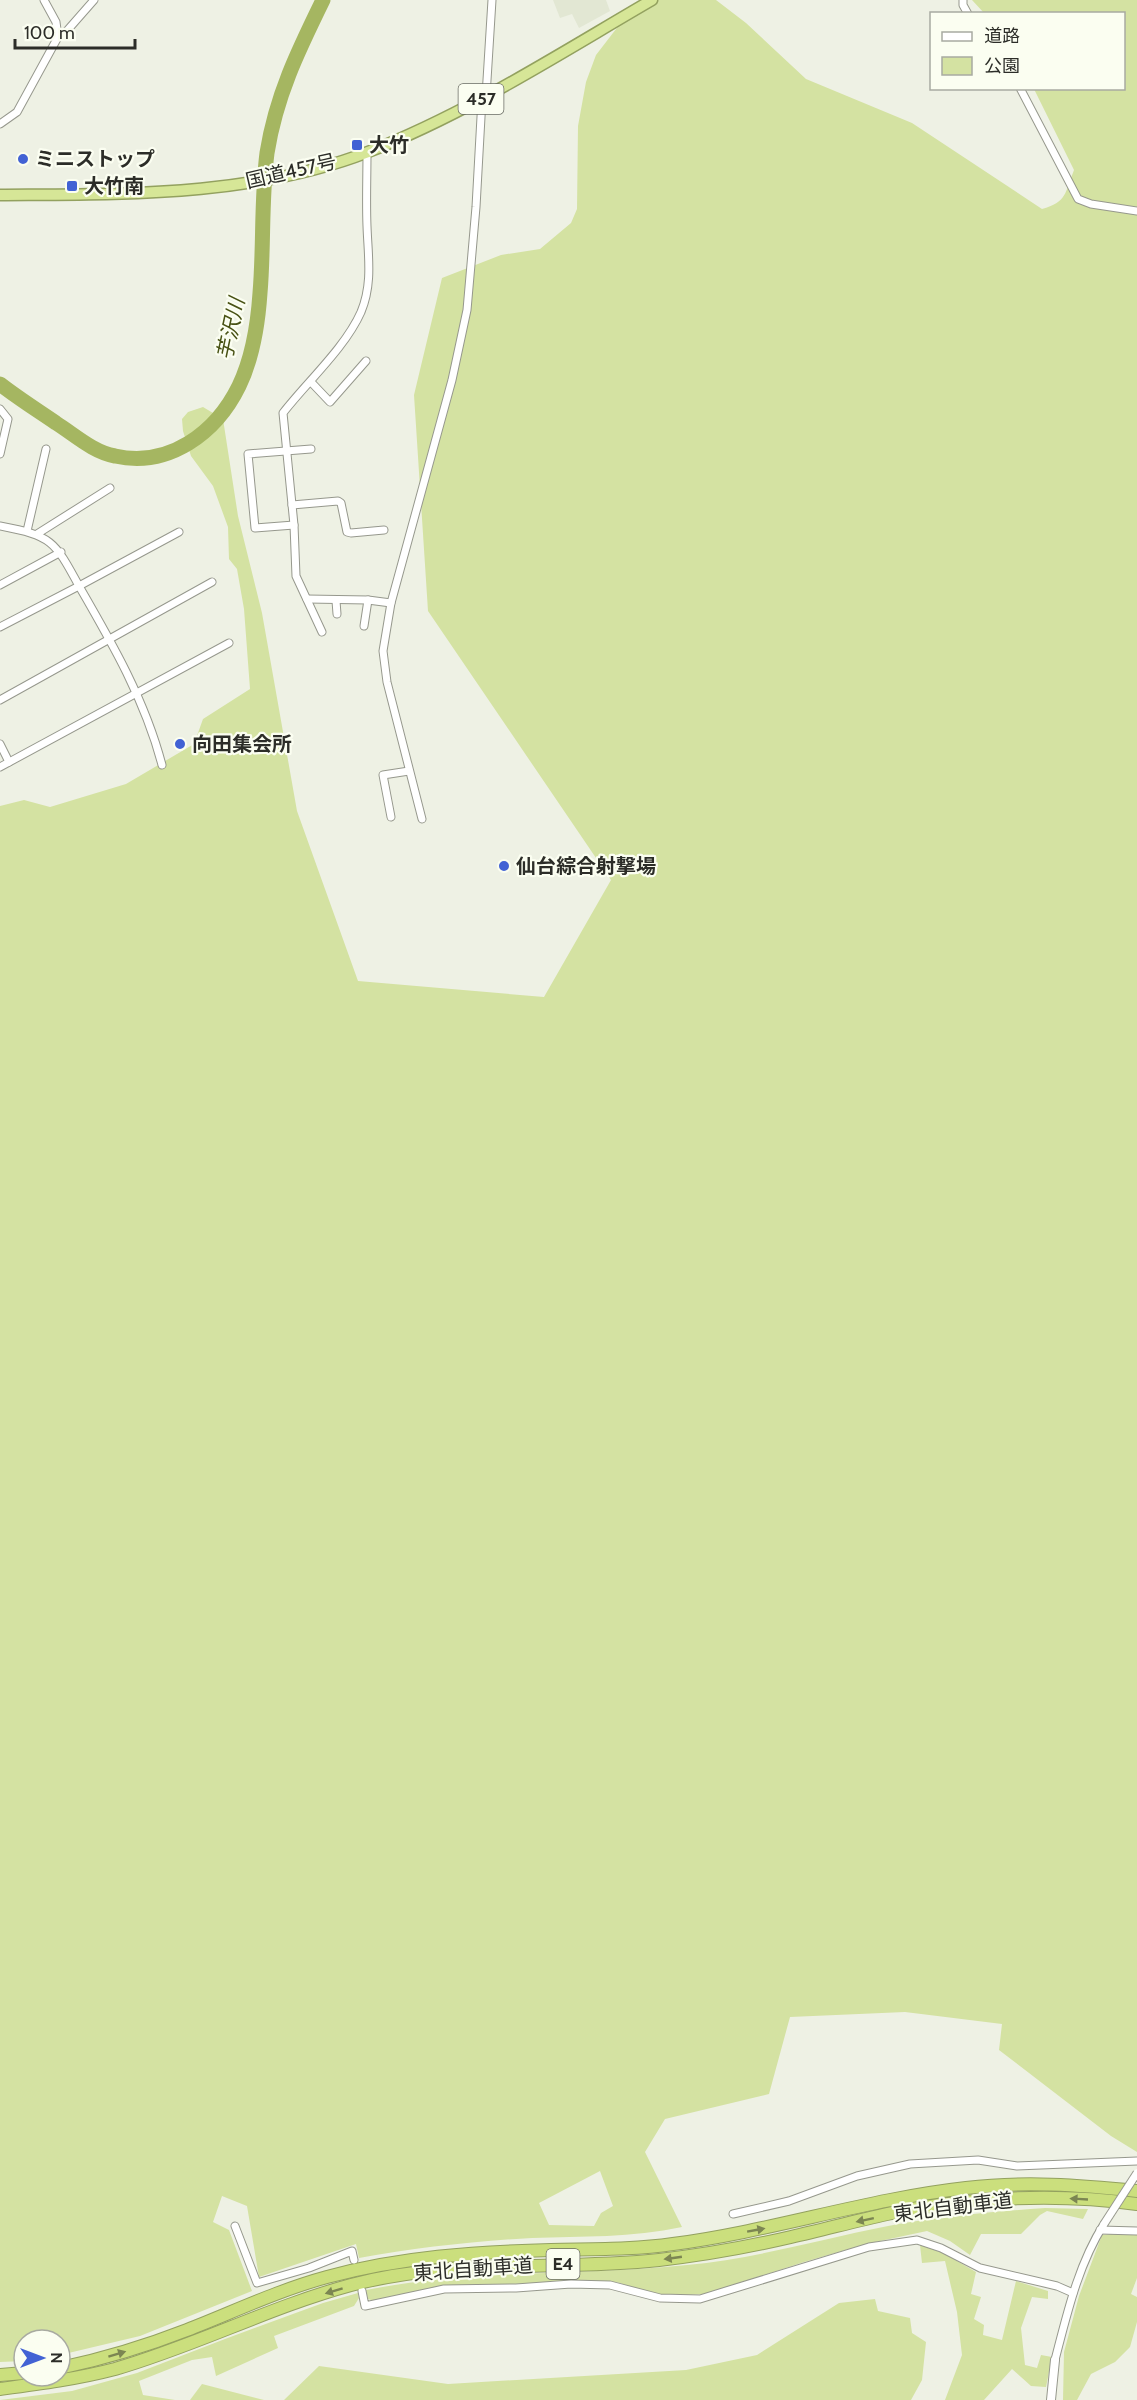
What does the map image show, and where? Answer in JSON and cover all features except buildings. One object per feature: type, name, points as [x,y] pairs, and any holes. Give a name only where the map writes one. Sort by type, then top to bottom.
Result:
[{"type":"highway","name":"国道457号","points":[[0,195],[203,189],[298,173],[367,153],[484,98],[652,0]]},
{"type":"highway","name":"東北自動車道","points":[[72,2365],[139,2347],[325,2277],[388,2263],[471,2253],[602,2249],[672,2244],[768,2228],[885,2201],[966,2188],[1029,2184],[1137,2191]]},
{"type":"highway","name":"東北自動車道","points":[[0,2389],[43,2384],[115,2368],[176,2349],[300,2301],[385,2278],[482,2267],[678,2257],[786,2238],[939,2205],[1033,2198],[1109,2200],[1137,2204]]},
{"type":"street","points":[[44,0],[56,22],[58,37]]},
{"type":"street","points":[[0,124],[16,112],[58,37],[65,33],[94,0]]},
{"type":"street","points":[[422,819],[383,666],[383,651],[392,603],[452,380],[467,310],[492,0]]},
{"type":"street","points":[[1021,90],[1078,199],[1091,204],[1137,211]]},
{"type":"street","points":[[322,632],[296,576],[294,525],[283,413],[311,382],[354,325],[366,299],[370,270],[367,228],[367,153]]},
{"type":"street","points":[[311,382],[330,402],[366,361]]},
{"type":"street","points":[[0,409],[8,419],[0,454]]},
{"type":"street","points":[[27,531],[46,449]]},
{"type":"street","points":[[294,525],[255,528],[248,454],[311,449]]},
{"type":"street","points":[[37,534],[110,488]]},
{"type":"street","points":[[292,505],[338,501],[341,503],[347,532],[384,530]]},
{"type":"street","points":[[0,526],[37,534],[54,544],[61,552],[137,692],[162,765]]},
{"type":"street","points":[[0,627],[179,532]]},
{"type":"street","points":[[0,585],[61,552]]},
{"type":"street","points":[[0,700],[212,582]]},
{"type":"street","points":[[307,599],[368,600],[392,603]]},
{"type":"street","points":[[364,626],[368,600]]},
{"type":"street","points":[[336,601],[337,614]]},
{"type":"street","points":[[0,767],[229,643]]},
{"type":"street","points":[[0,744],[9,762]]},
{"type":"street","points":[[391,817],[383,775],[409,771]]},
{"type":"street","points":[[733,2214],[789,2201],[857,2176],[910,2164],[978,2160],[1017,2166],[1137,2161]]},
{"type":"street","points":[[1051,2400],[1055,2360],[1073,2293],[1102,2227],[1137,2173]]},
{"type":"street","points":[[235,2226],[257,2283],[309,2268],[352,2252],[354,2260]]},
{"type":"street","points":[[1102,2227],[1137,2230]]},
{"type":"street","points":[[362,2291],[365,2306],[444,2289],[516,2288],[572,2284],[610,2284],[660,2298],[700,2299],[869,2247],[917,2240],[941,2248],[980,2268],[1057,2286],[1073,2293]]},
{"type":"street","points":[[1055,2360],[1056,2400]]},
{"type":"shaded area","points":[[553,0],[606,0],[610,11],[579,28],[572,14],[560,18]]},
{"type":"green space","points":[[658,0],[716,0],[746,23],[806,79],[912,123],[1042,209],[1061,200],[1067,191],[1074,170],[1034,90],[1125,90],[1125,12],[983,12],[972,0],[1137,0],[1137,2152],[1111,2136],[999,2050],[1002,2024],[905,2012],[790,2017],[769,2094],[665,2119],[645,2152],[682,2227],[626,2235],[467,2243],[359,2258],[356,2244],[259,2277],[247,2206],[222,2196],[213,2222],[229,2230],[252,2291],[140,2336],[72,2352],[72,2328],[12,2328],[12,2362],[0,2362],[0,806],[24,800],[50,807],[126,784],[194,744],[203,719],[250,689],[244,609],[237,569],[229,559],[228,527],[213,486],[191,456],[183,431],[182,419],[188,412],[203,407],[223,419],[238,516],[262,613],[297,811],[358,981],[544,997],[611,880],[428,611],[414,395],[442,278],[501,255],[540,249],[571,223],[577,209],[578,126],[586,82],[596,55],[623,20]],"holes":[[[600,2171],[613,2206],[601,2213],[594,2226],[549,2225],[539,2203]]]},
{"type":"green space","points":[[1045,2208],[1088,2209],[1083,2219],[1047,2211],[1021,2234],[981,2234],[970,2255],[950,2241],[927,2231],[866,2244],[706,2294],[662,2296],[616,2282],[457,2285],[374,2301],[368,2299],[366,2290],[446,2279],[647,2268],[712,2262],[908,2223]]},
{"type":"green space","points":[[1126,2232],[1137,2234],[1137,2278],[1131,2294],[1137,2297],[1137,2322],[1130,2347],[1115,2362],[1091,2374],[1077,2400],[1063,2400],[1064,2352],[1079,2296],[1102,2235]]},
{"type":"green space","points":[[920,2245],[943,2253],[976,2272],[971,2294],[981,2297],[974,2319],[984,2325],[983,2335],[1002,2340],[1016,2281],[1048,2291],[1048,2299],[1032,2297],[1021,2328],[1025,2365],[1037,2368],[1041,2355],[1052,2357],[1046,2387],[1031,2386],[1012,2369],[984,2400],[945,2400],[962,2355],[957,2312],[945,2261],[922,2263]]},
{"type":"green space","points":[[358,2293],[359,2298],[354,2306],[274,2336],[278,2348],[216,2376],[212,2357],[192,2360],[139,2381],[143,2395],[175,2400],[0,2400],[72,2391],[137,2373],[323,2303]]},
{"type":"green space","points":[[875,2299],[878,2311],[910,2318],[912,2333],[926,2342],[922,2380],[911,2400],[284,2400],[319,2366],[448,2384],[686,2370],[757,2355],[839,2303]]},
{"type":"green space","points":[[202,2384],[256,2398],[264,2400],[190,2400]]},
{"type":"waterway","name":"芋沢川","points":[[0,384],[84,442],[99,451],[115,456],[154,457],[172,452],[204,432],[218,418],[244,375],[256,328],[261,275],[265,171],[276,112],[289,74],[323,0]]},
{"type":"place","name":"大竹","points":[[357,145]]},
{"type":"place","name":"ミニストップ","points":[[23,159]]},
{"type":"place","name":"大竹南","points":[[72,186]]},
{"type":"place","name":"向田集会所","points":[[180,744]]},
{"type":"place","name":"仙台綜合射撃場","points":[[504,866]]}]
